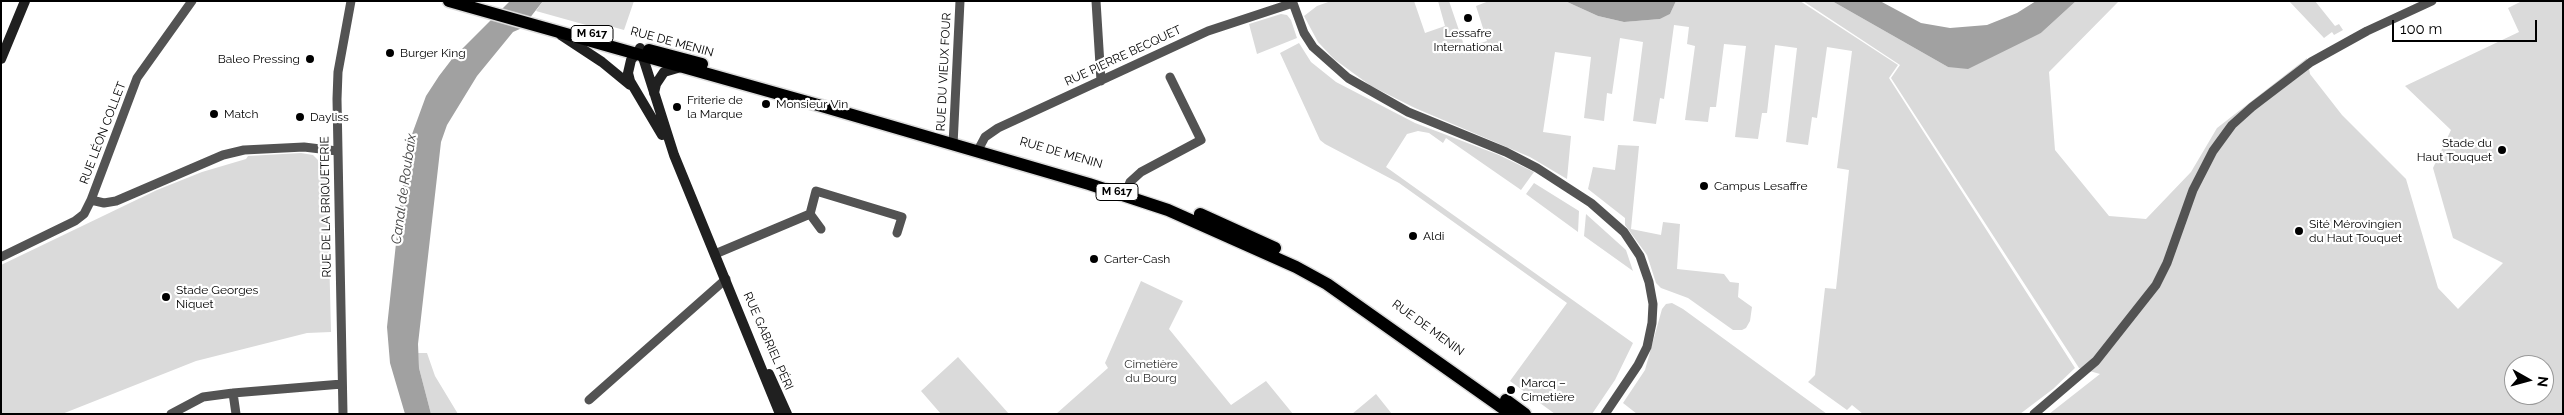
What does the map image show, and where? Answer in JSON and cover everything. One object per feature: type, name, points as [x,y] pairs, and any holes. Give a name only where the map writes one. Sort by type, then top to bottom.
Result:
[{"type":"main road","points":[[1,58],[25,1]]},
{"type":"main road","name":"M 617","points":[[449,1],[480,5],[542,23]]},
{"type":"main road","name":"RUE DE MENIN","points":[[542,23],[681,67],[953,140]]},
{"type":"main road","name":"RUE GABRIEL PÉRI","points":[[542,23],[602,62],[637,93]]},
{"type":"main road","name":"RUE DE MENIN","points":[[639,53],[953,140],[1126,191],[1226,225],[1324,273],[1361,297],[1525,414]]},
{"type":"main road","name":"RUE GABRIEL PÉRI","points":[[639,53],[628,66],[628,74],[637,93],[674,155]]},
{"type":"main road","name":"RUE GABRIEL PÉRI","points":[[639,53],[674,155],[715,254],[787,414]]},
{"type":"main road","points":[[655,102],[654,92],[660,77],[671,68],[681,67]]},
{"type":"main road","name":"RUE DE MENIN","points":[[1126,191],[1205,225],[1327,284],[1511,414]]},
{"type":"main road","name":"RUE GABRIEL PÉRI","points":[[726,279],[749,343],[780,414]]},
{"type":"street","name":"RUE LÉON COLLET","points":[[1,257],[75,221],[84,214],[137,78],[192,1]]},
{"type":"street","name":"RUE DE LA BRIQUETERIE","points":[[343,414],[337,80],[351,1]]},
{"type":"street","name":"RUE DU VIEUX FOUR","points":[[953,140],[960,1]]},
{"type":"street","points":[[1096,1],[1101,81]]},
{"type":"street","points":[[2034,414],[2096,361],[2156,285],[2167,263],[2193,190],[2213,151],[2232,125],[2252,107],[2311,62],[2361,34],[2432,1]]},
{"type":"street","points":[[1293,2],[1304,34],[1313,47],[1348,78],[1408,112],[1506,152],[1540,170],[1591,203],[1624,232],[1640,256],[1649,282],[1653,304],[1652,323],[1647,347],[1638,365],[1605,414]]},
{"type":"street","name":"RUE PIERRE BECQUET","points":[[979,148],[988,134],[998,128],[1208,31],[1293,2]]},
{"type":"street","points":[[1126,191],[1141,172],[1200,140],[1170,77]]},
{"type":"street","points":[[91,200],[104,203],[116,201],[171,176],[238,151],[312,147],[337,151]]},
{"type":"street","points":[[810,214],[816,191],[902,218],[897,233]]},
{"type":"street","points":[[715,254],[810,214]]},
{"type":"street","points":[[810,214],[821,229]]},
{"type":"street","points":[[589,400],[726,279]]},
{"type":"street","points":[[171,414],[203,397],[342,384]]},
{"type":"street","points":[[233,393],[236,414]]},
{"type":"green space","points":[[543,1],[634,1],[624,30],[606,25],[604,30],[536,11]]},
{"type":"green space","points":[[1331,1],[1414,1],[1425,33],[1445,26],[1438,1],[1449,1],[1465,48],[1487,41],[1476,6],[1489,1],[1565,1],[1598,16],[1624,22],[1660,19],[1670,14],[1676,1],[1800,1],[1898,65],[1889,78],[2075,368],[2053,389],[2020,414],[1863,414],[1852,405],[1847,410],[1808,382],[1815,375],[1825,288],[1836,289],[1849,170],[1837,168],[1852,51],[1827,47],[1817,118],[1812,117],[1808,145],[1786,142],[1797,48],[1775,45],[1767,113],[1762,113],[1758,139],[1735,137],[1746,46],[1724,44],[1716,107],[1710,107],[1708,122],[1685,120],[1695,46],[1687,44],[1689,27],[1674,25],[1664,99],[1660,98],[1656,124],[1633,121],[1643,42],[1620,38],[1612,94],[1607,93],[1604,121],[1584,118],[1591,57],[1555,52],[1543,132],[1571,136],[1567,179],[1530,157],[1415,108],[1371,86],[1334,59],[1318,42],[1304,16],[1317,6]]},
{"type":"green space","points":[[1803,1],[1832,1],[1948,67],[2041,33],[2076,1],[2119,1],[2049,72],[2055,150],[2109,216],[2146,219],[2191,172],[2217,128],[2307,58],[2310,74],[2342,115],[2406,179],[2438,288],[2458,309],[2503,263],[2453,238],[2433,168],[2451,130],[2405,86],[2519,32],[2508,8],[2522,1],[2563,1],[2563,414],[2049,414],[2100,374],[2079,368],[1891,78],[1900,65]]},
{"type":"green space","points":[[2289,1],[2315,1],[2335,26],[2339,24],[2343,30],[2334,35],[2332,32],[2324,38]]},
{"type":"green space","points":[[1281,14],[1287,15],[1291,20],[1297,38],[1257,54],[1249,24]]},
{"type":"green space","points":[[1299,43],[1311,62],[1336,82],[1415,123],[1499,155],[1534,172],[1521,190],[1446,138],[1443,143],[1429,133],[1418,131],[1407,134],[1386,167],[1633,343],[1615,380],[1592,414],[1555,414],[1510,381],[1567,303],[1399,183],[1320,140],[1280,53]]},
{"type":"green space","points":[[1618,145],[1639,146],[1631,229],[1661,235],[1663,222],[1680,224],[1677,269],[1724,274],[1730,282],[1739,283],[1738,297],[1752,307],[1750,321],[1746,328],[1733,330],[1688,298],[1661,288],[1656,283],[1647,255],[1625,225],[1625,218],[1588,189],[1593,167],[1615,170]]},
{"type":"green space","name":"Stade Georges Niquet","points":[[301,153],[313,155],[327,169],[331,332],[307,333],[196,361],[62,414],[1,414],[1,265],[157,190],[202,172],[246,159],[248,156]]},
{"type":"green space","points":[[1534,183],[1579,211],[1578,232],[1526,194]]},
{"type":"green space","points":[[1586,214],[1626,250],[1633,271],[1584,236]]},
{"type":"green space","name":"Cimetière du Bourg","points":[[1141,281],[1183,301],[1169,329],[1231,405],[1266,381],[1293,414],[1056,414],[1108,368],[1105,363]]},
{"type":"green space","points":[[1672,303],[1683,309],[1827,414],[1637,414],[1623,403],[1645,370],[1662,309],[1666,304]]},
{"type":"green space","points":[[418,353],[427,353],[435,376],[458,414],[431,414],[419,368]]},
{"type":"green space","points":[[958,357],[1009,414],[941,414],[921,391]]},
{"type":"green space","points":[[1376,394],[1392,414],[1352,414]]},
{"type":"water","name":"Canal de Roubaix","points":[[510,1],[543,1],[522,28],[513,32],[477,76],[447,125],[441,142],[418,344],[419,368],[431,414],[405,414],[390,363],[387,327],[401,197],[411,137],[426,96],[439,76],[452,59]]},
{"type":"water","points":[[1565,1],[1676,1],[1670,14],[1660,19],[1624,22],[1598,16]]},
{"type":"water","points":[[1832,1],[1880,1],[1921,23],[1950,28],[1987,25],[2017,13],[2036,1],[2076,1],[2041,33],[1968,69],[1948,67]]},
{"type":"place","name":"Lessafre International","points":[[1468,18]]},
{"type":"place","name":"Burger King","points":[[390,53]]},
{"type":"place","name":"Baleo Pressing","points":[[310,59]]},
{"type":"place","name":"Monsieur Vin","points":[[766,104]]},
{"type":"place","name":"Friterie de la Marque","points":[[677,107]]},
{"type":"place","name":"Match","points":[[214,114]]},
{"type":"place","name":"Dayliss","points":[[300,117]]},
{"type":"place","name":"Stade du Haut Touquet","points":[[2502,150]]},
{"type":"place","name":"Campus Lesaffre","points":[[1704,186]]},
{"type":"place","name":"Sité Mérovingien du Haut Touquet","points":[[2299,231]]},
{"type":"place","name":"Aldi","points":[[1413,236]]},
{"type":"place","name":"Carter-Cash","points":[[1094,259]]},
{"type":"place","name":"Stade Georges Niquet","points":[[166,297]]},
{"type":"place","name":"Marcq – Cimetière","points":[[1511,390]]}]
